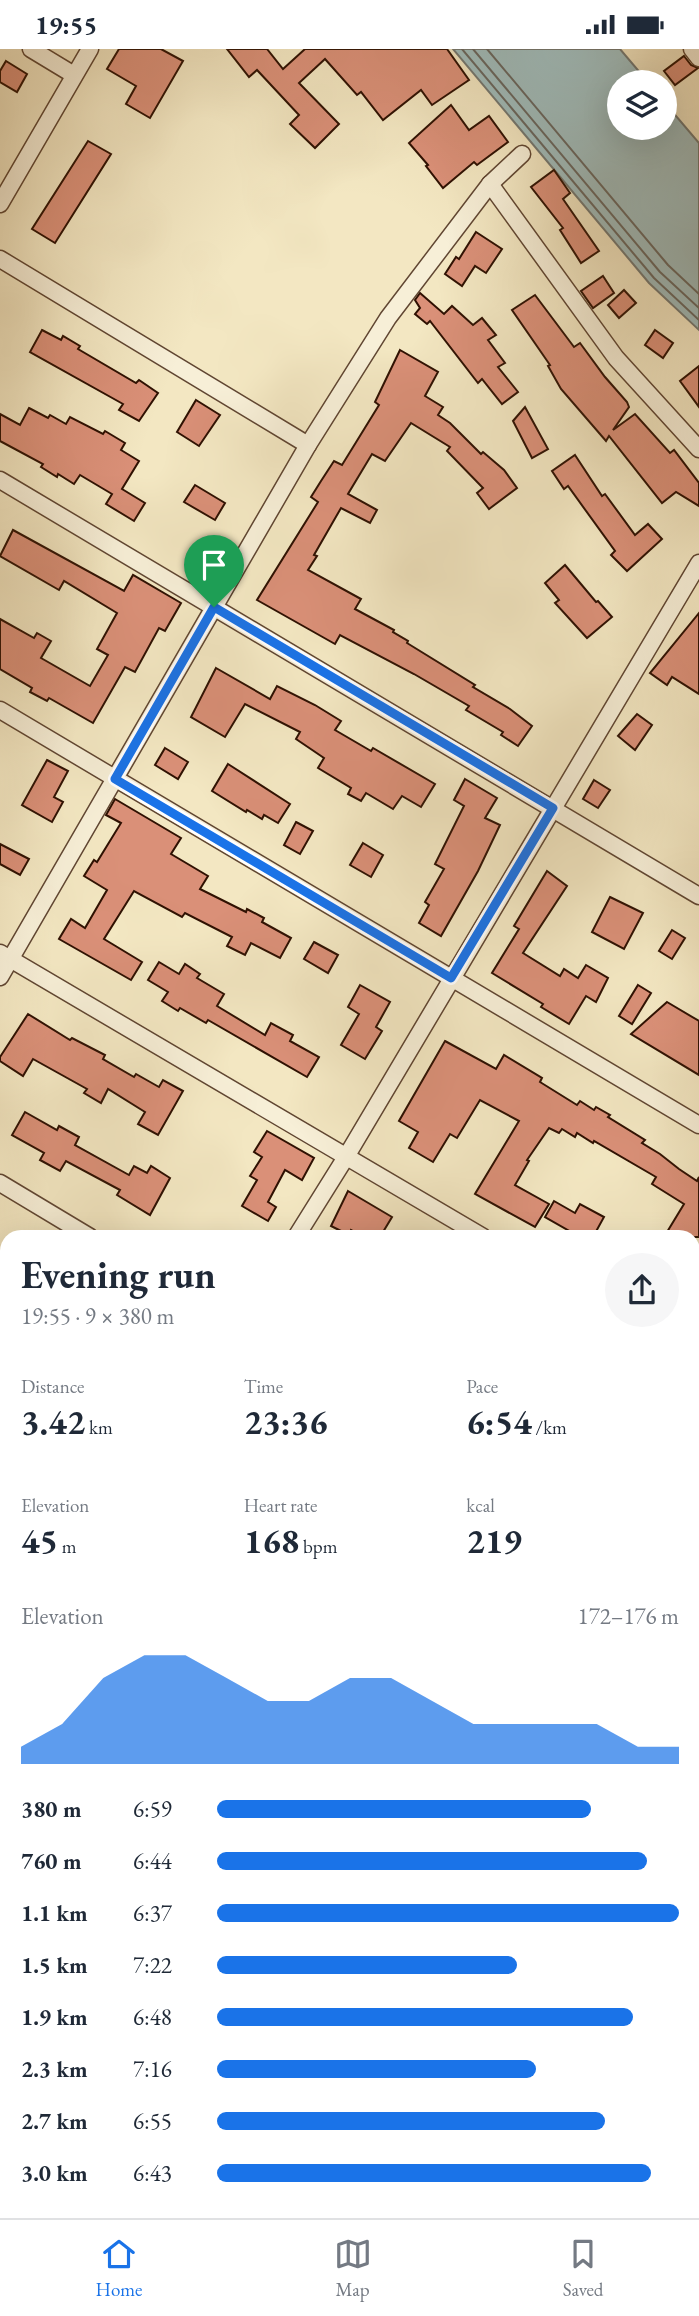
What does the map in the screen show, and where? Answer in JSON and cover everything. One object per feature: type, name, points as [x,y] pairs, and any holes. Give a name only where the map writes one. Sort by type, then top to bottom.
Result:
[{"type":"street","points":[[31,49],[75,75]]},
{"type":"street","points":[[0,204],[90,49]]},
{"type":"street","points":[[692,49],[699,58]]},
{"type":"street","points":[[0,977],[5,956],[115,779],[308,445],[388,318],[490,184],[522,154]]},
{"type":"street","points":[[490,184],[616,358],[699,449]]},
{"type":"street","points":[[0,258],[308,445]]},
{"type":"street","points":[[0,480],[699,896]]},
{"type":"street","points":[[300,1230],[699,563]]},
{"type":"street","points":[[0,711],[699,1125]]},
{"type":"street","points":[[5,956],[471,1230]]},
{"type":"street","points":[[0,1183],[78,1230]]},
{"type":"water","points":[[453,49],[620,49],[638,70],[607,70],[607,140],[677,140],[677,117],[699,143],[699,330],[649,283]]},
{"type":"building","points":[[119,49],[161,49],[183,61],[150,118],[126,104],[136,86],[107,69]]},
{"type":"building","points":[[227,49],[267,49],[283,69],[305,49],[447,49],[469,80],[432,105],[421,90],[383,120],[361,92],[357,95],[325,59],[299,83],[339,124],[315,148],[290,124],[299,115],[257,70],[249,77]]},
{"type":"building","points":[[684,56],[691,65],[698,68],[677,84],[677,70],[665,70]]},
{"type":"building","points":[[6,61],[27,74],[17,92],[0,82],[0,71]]},
{"type":"building","points":[[451,105],[469,130],[489,116],[508,142],[477,165],[474,162],[443,188],[409,143]]},
{"type":"building","points":[[88,141],[111,154],[55,243],[32,229]]},
{"type":"building","points":[[554,170],[570,193],[563,199],[599,251],[581,263],[560,230],[563,228],[531,187]]},
{"type":"building","points":[[476,232],[502,249],[486,273],[475,266],[462,286],[445,274],[456,257],[459,259]]},
{"type":"building","points":[[603,276],[614,293],[593,308],[581,291]]},
{"type":"building","points":[[624,290],[636,303],[619,318],[608,305]]},
{"type":"building","points":[[420,293],[444,314],[452,306],[473,325],[482,318],[496,335],[488,340],[505,363],[498,367],[518,392],[502,404],[482,379],[478,383],[430,321],[427,324],[415,314],[420,308],[415,300]]},
{"type":"building","points":[[535,295],[574,347],[580,343],[627,402],[629,407],[613,430],[635,414],[670,453],[674,450],[699,483],[699,506],[676,492],[662,503],[609,436],[606,441],[561,389],[548,366],[550,365],[512,310]]},
{"type":"building","points":[[42,330],[61,340],[63,336],[80,346],[78,349],[136,383],[139,380],[158,393],[139,421],[119,410],[123,404],[30,352]]},
{"type":"building","points":[[655,330],[673,343],[663,358],[645,345]]},
{"type":"building","points":[[400,350],[438,372],[425,396],[443,407],[438,415],[450,423],[481,454],[483,452],[504,470],[517,488],[489,509],[477,493],[483,488],[447,451],[450,447],[411,423],[385,461],[372,454],[348,494],[377,510],[370,523],[341,508],[308,570],[361,599],[355,609],[394,630],[393,632],[408,641],[407,643],[475,685],[473,687],[532,726],[518,746],[501,735],[503,732],[466,710],[469,706],[414,674],[340,635],[335,644],[257,600],[318,502],[311,497],[321,481],[334,461],[342,465],[379,405],[375,402]]},
{"type":"building","points":[[699,366],[699,407],[680,381]]},
{"type":"building","points":[[196,400],[220,415],[199,446],[177,432]]},
{"type":"building","points":[[525,407],[548,449],[532,458],[513,421]]},
{"type":"building","points":[[29,408],[66,424],[70,417],[103,434],[105,431],[125,443],[121,450],[139,461],[122,489],[145,503],[134,521],[106,504],[112,494],[80,475],[74,484],[58,474],[57,477],[41,467],[43,464],[0,441],[0,414],[20,425]]},
{"type":"building","points":[[575,455],[602,496],[605,494],[635,535],[648,524],[662,539],[627,571],[611,555],[615,551],[568,486],[564,489],[552,471]]},
{"type":"building","points":[[195,485],[225,503],[215,520],[184,502]]},
{"type":"building","points":[[13,530],[124,591],[133,575],[181,603],[165,631],[159,628],[135,672],[125,667],[93,723],[49,698],[47,701],[30,692],[32,688],[0,669],[0,619],[34,638],[37,633],[51,641],[41,658],[90,686],[108,655],[97,649],[117,613],[64,581],[59,590],[0,556]]},
{"type":"building","points":[[565,565],[612,617],[587,638],[555,603],[559,600],[545,583]]},
{"type":"building","points":[[699,613],[699,694],[672,677],[667,685],[650,673]]},
{"type":"building","points":[[216,668],[270,699],[277,686],[315,705],[341,721],[335,730],[371,751],[373,748],[435,784],[421,807],[402,796],[393,809],[366,793],[361,801],[348,794],[351,788],[318,768],[324,758],[296,739],[300,732],[245,704],[225,737],[191,717]]},
{"type":"building","points":[[637,714],[652,725],[635,750],[618,736]]},
{"type":"building","points":[[165,748],[188,762],[178,779],[155,765]]},
{"type":"building","points":[[47,760],[68,771],[54,797],[63,802],[52,822],[22,805]]},
{"type":"building","points":[[228,764],[290,804],[278,823],[264,815],[262,819],[247,810],[246,812],[212,791]]},
{"type":"building","points":[[465,779],[497,798],[485,818],[500,825],[478,871],[441,936],[419,923],[429,905],[425,902],[444,869],[435,864],[464,806],[454,800]]},
{"type":"building","points":[[594,780],[610,790],[598,808],[583,799]]},
{"type":"building","points":[[115,799],[181,838],[171,854],[208,876],[200,889],[264,918],[262,922],[291,938],[280,958],[251,943],[245,955],[227,946],[232,937],[185,913],[182,917],[134,891],[104,939],[142,962],[131,980],[59,939],[71,919],[85,928],[107,890],[84,876],[94,860],[97,862],[121,823],[106,815]]},
{"type":"building","points":[[296,822],[313,831],[300,854],[284,845]]},
{"type":"building","points":[[363,843],[383,855],[371,877],[350,865]]},
{"type":"building","points":[[0,844],[29,859],[20,875],[0,864]]},
{"type":"building","points":[[547,871],[567,886],[523,953],[560,976],[564,969],[578,978],[586,965],[608,978],[596,1002],[586,996],[569,1024],[541,1007],[543,1004],[492,973],[519,929],[514,926]]},
{"type":"building","points":[[610,897],[643,913],[624,949],[592,932]]},
{"type":"building","points":[[672,930],[685,938],[672,959],[659,951]]},
{"type":"building","points":[[314,942],[338,955],[328,973],[304,959]]},
{"type":"building","points":[[159,962],[179,974],[185,964],[200,974],[197,978],[224,994],[217,1006],[265,1035],[271,1023],[293,1035],[290,1041],[319,1057],[307,1077],[208,1020],[206,1023],[162,1001],[168,992],[148,980]]},
{"type":"building","points":[[360,985],[390,1002],[376,1027],[382,1031],[365,1059],[341,1045],[359,1014],[348,1007]]},
{"type":"building","points":[[638,985],[651,993],[632,1024],[619,1016]]},
{"type":"building","points":[[667,1002],[699,1021],[699,1075],[631,1034]]},
{"type":"building","points":[[28,1014],[70,1040],[72,1038],[105,1055],[103,1059],[134,1077],[136,1074],[159,1087],[163,1080],[183,1091],[158,1135],[138,1124],[145,1112],[108,1089],[101,1103],[84,1093],[87,1089],[33,1059],[23,1076],[0,1061]]},
{"type":"building","points":[[445,1041],[496,1069],[504,1055],[542,1078],[540,1082],[577,1105],[580,1101],[594,1110],[596,1107],[610,1115],[608,1117],[645,1140],[642,1143],[679,1169],[697,1181],[699,1177],[699,1230],[668,1230],[684,1204],[652,1184],[656,1177],[577,1133],[575,1137],[562,1129],[559,1133],[549,1128],[527,1160],[529,1161],[515,1185],[549,1204],[535,1227],[475,1194],[519,1121],[480,1100],[457,1138],[450,1134],[433,1162],[409,1148],[418,1132],[399,1121]]},
{"type":"building","points":[[25,1112],[57,1130],[59,1126],[79,1137],[75,1145],[129,1175],[134,1166],[147,1173],[151,1166],[170,1178],[150,1215],[117,1195],[120,1190],[66,1161],[60,1171],[40,1160],[44,1153],[12,1135]]},
{"type":"building","points":[[267,1131],[314,1158],[302,1180],[285,1170],[268,1202],[276,1207],[268,1221],[242,1206],[257,1180],[250,1176],[262,1157],[254,1152]]},
{"type":"building","points":[[348,1191],[392,1217],[384,1230],[339,1230],[331,1226]]},
{"type":"building","points":[[554,1201],[575,1213],[580,1204],[604,1217],[597,1230],[568,1230],[545,1217]]},
{"type":"route","points":[[214,607],[553,808],[451,978],[115,779],[214,607]]}]
